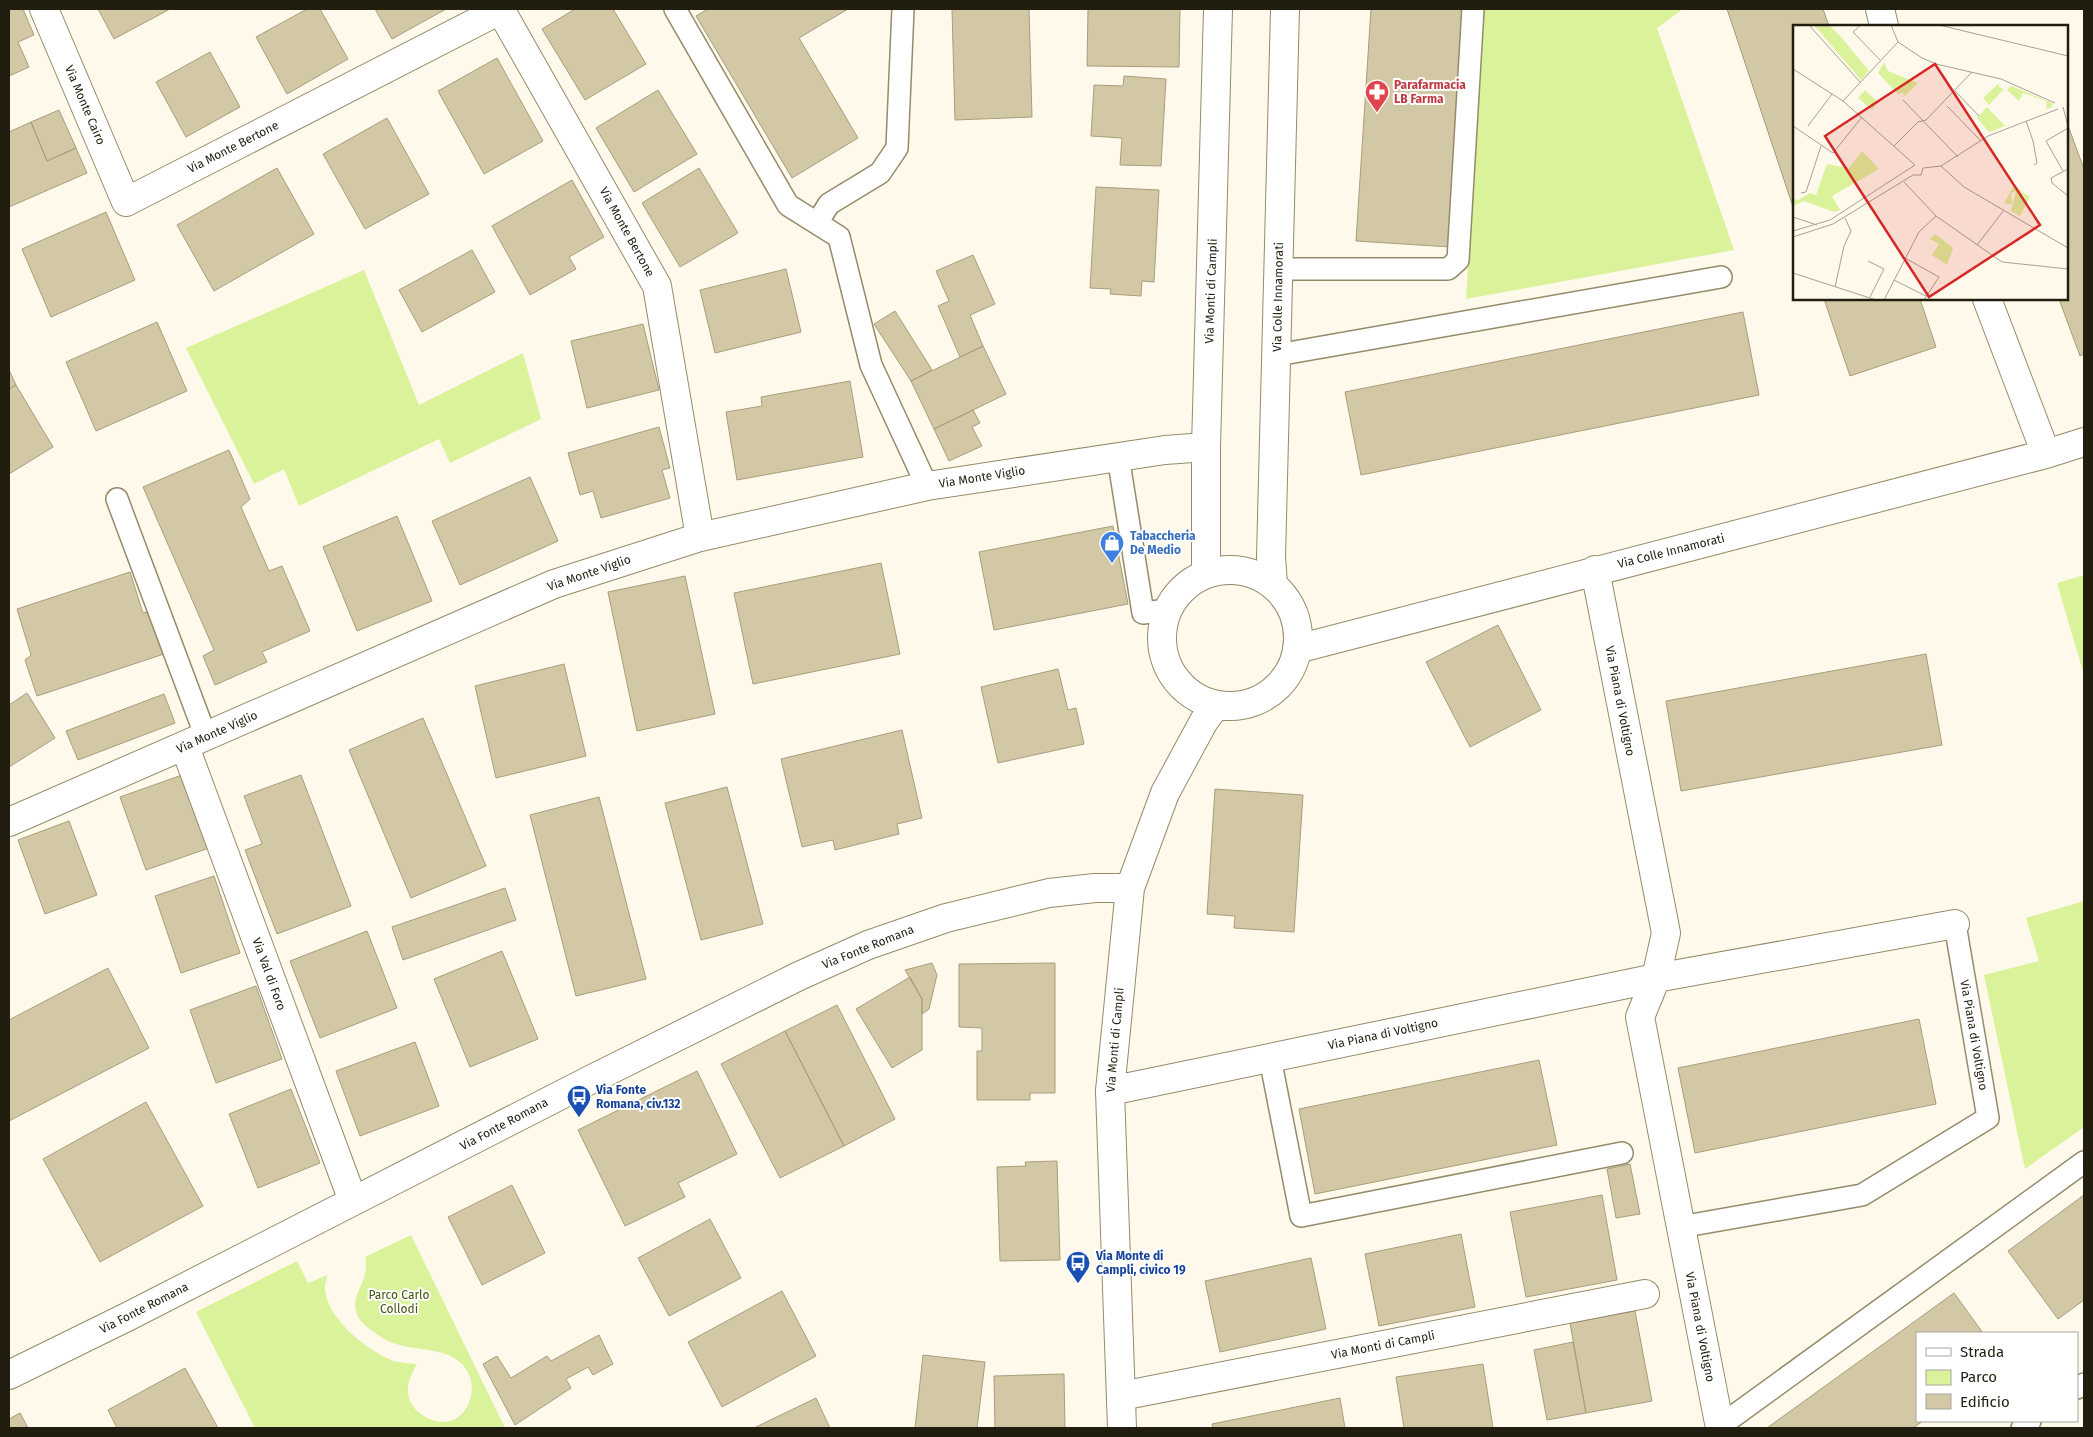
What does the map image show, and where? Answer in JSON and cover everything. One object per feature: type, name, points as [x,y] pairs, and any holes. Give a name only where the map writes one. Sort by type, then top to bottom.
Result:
[{"type":"street","name":"Via Monte Cairo","points":[[44,9],[126,202]]},
{"type":"street","name":"Via Monte Bertone","points":[[126,202],[500,9],[657,286],[700,537]]},
{"type":"street","name":"Via Monti di Campli","points":[[1206,574],[1206,447],[1218,9]]},
{"type":"street","name":"Via Colle Innamorati","points":[[1273,585],[1270,557],[1285,9]]},
{"type":"street","points":[[1880,9],[1884,25]]},
{"type":"street","points":[[1987,300],[2046,454]]},
{"type":"street","name":"Via Colle Innamorati","points":[[1297,649],[2046,454],[2084,442]]},
{"type":"street","name":"Via Monte Viglio","points":[[9,822],[554,584],[700,537],[927,486],[1118,456],[1206,447]]},
{"type":"street","name":"Via Piana di Voltigno","points":[[1595,570],[1666,933],[1656,978],[1640,1017],[1720,1427]]},
{"type":"street","points":[[1218,571],[1241,571],[1263,578],[1273,585],[1285,598],[1293,614],[1298,632],[1297,649],[1290,670],[1277,688],[1249,704],[1238,706],[1216,705],[1203,701],[1181,686],[1166,663],[1162,636],[1163,623],[1168,610],[1184,588],[1206,574],[1218,571]]},
{"type":"street","name":"Via Monti di Campli","points":[[1122,1428],[1110,1091],[1130,888],[1165,793],[1204,721],[1216,705]]},
{"type":"street","name":"Via Val di Foro","points":[[195,742],[353,1201]]},
{"type":"street","name":"Via Fonte Romana","points":[[9,1375],[129,1316],[668,1041],[799,976],[868,945],[946,918],[1049,893],[1095,888],[1130,888]]},
{"type":"street","name":"Via Piana di Voltigno","points":[[1110,1091],[1656,978],[1955,924]]},
{"type":"street","name":"Via Monti di Campli","points":[[1121,1396],[1645,1294]]},
{"type":"lane","points":[[675,9],[788,205],[839,237],[871,365],[927,486]]},
{"type":"lane","points":[[817,223],[829,204],[880,173],[897,148],[903,9]]},
{"type":"lane","points":[[1279,270],[1448,269],[1458,260],[1473,9]]},
{"type":"lane","points":[[1277,355],[1721,276]]},
{"type":"lane","points":[[1118,456],[1143,613],[1168,610]]},
{"type":"lane","points":[[117,499],[195,742]]},
{"type":"lane","name":"Via Piana di Voltigno","points":[[1680,1227],[1862,1195],[1988,1118],[1955,924]]},
{"type":"lane","points":[[1270,1058],[1301,1216],[1622,1153]]},
{"type":"lane","points":[[1720,1427],[2084,1162]]},
{"type":"green space","points":[[1484,9],[1683,9],[1657,28],[1734,250],[1466,299]]},
{"type":"green space","points":[[364,270],[419,405],[523,353],[541,419],[450,463],[439,439],[299,506],[284,469],[254,484],[186,348]]},
{"type":"green space","points":[[2084,575],[2084,675],[2057,583]]},
{"type":"green space","points":[[2084,901],[2084,1127],[2025,1169],[1984,975],[2039,961],[2026,918]]},
{"type":"green space","name":"Parco Carlo Collodi","points":[[411,1235],[505,1428],[255,1428],[196,1312],[297,1261],[308,1283],[327,1275],[325,1286],[327,1298],[332,1310],[349,1332],[372,1350],[394,1361],[417,1364],[408,1389],[409,1399],[416,1410],[432,1420],[444,1422],[460,1416],[465,1410],[469,1402],[472,1385],[470,1376],[460,1362],[453,1357],[436,1351],[388,1341],[366,1326],[356,1311],[356,1298],[365,1273],[365,1257]]},
{"type":"building","points":[[9,9],[23,9],[34,35],[18,42],[29,67],[9,76]]},
{"type":"building","points":[[98,9],[170,9],[114,39]]},
{"type":"building","points":[[307,9],[320,9],[348,59],[287,94],[256,37]]},
{"type":"building","points":[[375,9],[446,9],[392,39]]},
{"type":"building","points":[[575,9],[613,9],[646,64],[585,100],[542,29]]},
{"type":"building","points":[[708,9],[848,9],[799,38],[858,138],[792,178],[696,16]]},
{"type":"building","points":[[952,9],[1029,9],[1032,117],[955,120]]},
{"type":"building","points":[[1088,9],[1180,9],[1179,67],[1087,66]]},
{"type":"building","points":[[1371,9],[1468,9],[1451,247],[1356,241]]},
{"type":"building","points":[[1727,9],[1823,9],[1829,25],[1793,25],[1793,207]]},
{"type":"building","points":[[210,52],[240,107],[186,137],[156,82]]},
{"type":"building","points":[[497,58],[543,141],[484,174],[438,91]]},
{"type":"building","points":[[1124,76],[1166,79],[1161,166],[1120,165],[1122,138],[1091,136],[1094,85],[1123,86]]},
{"type":"building","points":[[658,90],[697,154],[634,192],[596,128]]},
{"type":"building","points":[[59,110],[76,148],[47,161],[31,122]]},
{"type":"building","points":[[387,118],[429,194],[365,229],[323,154]]},
{"type":"building","points":[[31,122],[47,161],[76,148],[87,173],[9,207],[9,132]]},
{"type":"building","points":[[2068,126],[2084,169],[2084,354],[2080,356],[2059,300],[2068,300]]},
{"type":"building","points":[[277,168],[314,234],[214,291],[177,225]]},
{"type":"building","points":[[699,168],[738,233],[680,267],[642,203]]},
{"type":"building","points":[[572,180],[604,237],[569,257],[576,269],[530,295],[492,226]]},
{"type":"building","points":[[1096,187],[1159,190],[1154,282],[1142,281],[1141,296],[1110,294],[1111,289],[1090,288]]},
{"type":"building","points":[[106,212],[135,280],[51,317],[22,249]]},
{"type":"building","points":[[472,250],[495,292],[422,332],[399,290]]},
{"type":"building","points":[[973,255],[995,304],[970,315],[983,346],[960,357],[938,306],[949,301],[936,271]]},
{"type":"building","points":[[786,269],[801,332],[715,353],[700,290]]},
{"type":"building","points":[[1824,300],[1920,300],[1936,347],[1850,376]]},
{"type":"building","points":[[895,311],[932,370],[911,381],[874,324]]},
{"type":"building","points":[[1743,312],[1759,395],[1361,475],[1345,392]]},
{"type":"building","points":[[157,322],[187,391],[96,431],[66,362]]},
{"type":"building","points":[[643,324],[659,390],[587,408],[571,341]]},
{"type":"building","points":[[983,346],[1006,394],[934,429],[911,381]]},
{"type":"building","points":[[9,370],[16,385],[9,389]]},
{"type":"building","points":[[850,381],[863,457],[737,480],[726,412],[762,406],[761,397]]},
{"type":"building","points":[[16,385],[53,447],[9,474],[9,389]]},
{"type":"building","points":[[973,410],[980,423],[972,427],[982,446],[949,461],[934,429]]},
{"type":"building","points":[[659,427],[670,468],[662,470],[670,498],[601,518],[593,491],[580,495],[568,453]]},
{"type":"building","points":[[229,450],[250,499],[241,507],[269,571],[282,566],[310,631],[262,652],[267,662],[215,685],[203,656],[214,650],[143,487]]},
{"type":"building","points":[[530,477],[558,541],[460,585],[432,521]]},
{"type":"building","points":[[397,516],[432,601],[357,631],[323,547]]},
{"type":"building","points":[[1113,526],[1128,604],[994,630],[979,552]]},
{"type":"building","points":[[881,563],[900,654],[753,684],[734,593]]},
{"type":"building","points":[[130,572],[143,613],[153,610],[167,653],[37,696],[25,660],[31,655],[17,609]]},
{"type":"building","points":[[685,576],[715,714],[637,731],[608,592]]},
{"type":"building","points":[[1498,625],[1541,710],[1470,747],[1426,662]]},
{"type":"building","points":[[1926,654],[1942,745],[1681,791],[1666,701]]},
{"type":"building","points":[[564,664],[586,756],[496,778],[475,686]]},
{"type":"building","points":[[1058,669],[1068,710],[1076,708],[1084,744],[998,763],[981,687]]},
{"type":"building","points":[[27,693],[55,738],[9,767],[9,705]]},
{"type":"building","points":[[164,694],[175,723],[78,760],[66,731]]},
{"type":"building","points":[[423,718],[486,866],[411,898],[349,750]]},
{"type":"building","points":[[902,730],[922,818],[897,824],[899,834],[835,850],[833,840],[802,847],[781,759]]},
{"type":"building","points":[[182,775],[209,848],[146,870],[120,797]]},
{"type":"building","points":[[301,775],[351,906],[277,934],[245,850],[262,844],[244,796]]},
{"type":"building","points":[[727,787],[763,924],[701,940],[665,803]]},
{"type":"building","points":[[1215,789],[1303,795],[1294,932],[1234,928],[1235,916],[1207,914]]},
{"type":"building","points":[[599,797],[646,979],[576,996],[530,815]]},
{"type":"building","points":[[69,821],[97,895],[45,914],[18,840]]},
{"type":"building","points":[[214,876],[240,953],[181,973],[155,896]]},
{"type":"building","points":[[505,888],[516,920],[403,960],[392,927]]},
{"type":"building","points":[[367,931],[397,1008],[320,1038],[290,961]]},
{"type":"building","points":[[502,951],[538,1039],[470,1067],[434,979]]},
{"type":"building","points":[[932,963],[937,975],[929,1009],[922,1014],[922,999],[905,970]]},
{"type":"building","points":[[1055,963],[1055,1093],[1030,1093],[1030,1100],[977,1100],[977,1051],[982,1051],[982,1028],[959,1027],[959,964]]},
{"type":"building","points":[[108,968],[149,1048],[9,1121],[9,1020]]},
{"type":"building","points":[[910,977],[922,999],[922,1050],[892,1068],[856,1009]]},
{"type":"building","points":[[256,986],[282,1059],[216,1083],[190,1010]]},
{"type":"building","points":[[837,1005],[895,1119],[844,1146],[785,1031]]},
{"type":"building","points":[[1919,1019],[1936,1104],[1695,1153],[1678,1068]]},
{"type":"building","points":[[785,1031],[844,1146],[780,1178],[721,1064]]},
{"type":"building","points":[[415,1042],[439,1106],[360,1136],[336,1071]]},
{"type":"building","points":[[1539,1060],[1557,1145],[1315,1194],[1299,1109]]},
{"type":"building","points":[[697,1071],[737,1154],[678,1183],[685,1197],[625,1226],[578,1130]]},
{"type":"building","points":[[291,1089],[320,1163],[258,1188],[229,1114]]},
{"type":"building","points":[[146,1102],[203,1206],[100,1262],[43,1159]]},
{"type":"building","points":[[1057,1161],[1060,1260],[1000,1261],[997,1167],[1026,1166],[1025,1162]]},
{"type":"building","points":[[1630,1164],[1640,1214],[1616,1218],[1607,1169]]},
{"type":"building","points":[[512,1185],[545,1253],[482,1285],[448,1217]]},
{"type":"building","points":[[1602,1195],[1617,1280],[1526,1297],[1510,1212]]},
{"type":"building","points":[[2084,1195],[2084,1300],[2058,1319],[2008,1251]]},
{"type":"building","points":[[710,1219],[741,1278],[669,1316],[638,1258]]},
{"type":"building","points":[[1461,1234],[1475,1307],[1379,1326],[1365,1254]]},
{"type":"building","points":[[1311,1258],[1326,1329],[1220,1352],[1205,1281]]},
{"type":"building","points":[[782,1291],[816,1356],[722,1407],[688,1342]]},
{"type":"building","points":[[1954,1293],[1982,1332],[1916,1332],[1916,1422],[1922,1422],[1913,1428],[1767,1428]]},
{"type":"building","points":[[1635,1311],[1652,1401],[1586,1413],[1570,1323]]},
{"type":"building","points":[[599,1335],[613,1364],[593,1375],[588,1367],[566,1379],[571,1388],[515,1425],[483,1364],[497,1356],[511,1378],[547,1356],[551,1361]]},
{"type":"building","points":[[1573,1342],[1586,1413],[1547,1420],[1534,1350]]},
{"type":"building","points":[[923,1355],[985,1362],[977,1428],[915,1428]]},
{"type":"building","points":[[1483,1364],[1493,1428],[1404,1428],[1396,1377]]},
{"type":"building","points":[[185,1368],[218,1428],[117,1428],[108,1410]]},
{"type":"building","points":[[1064,1374],[1065,1428],[995,1428],[994,1376]]},
{"type":"building","points":[[816,1398],[830,1428],[754,1428]]},
{"type":"building","points":[[1340,1398],[1345,1428],[1213,1428],[1212,1424]]},
{"type":"building","points":[[20,1413],[28,1428],[9,1428],[9,1419]]},
{"type":"place","name":"Parafarmacia LB Farma","points":[[1377,113]]},
{"type":"place","name":"Tabaccheria De Medio","points":[[1112,564]]},
{"type":"place","name":"Via Fonte Romana, civ.132","points":[[579,1118]]},
{"type":"place","name":"Via Monte di Campli, civico 19","points":[[1078,1284]]}]
